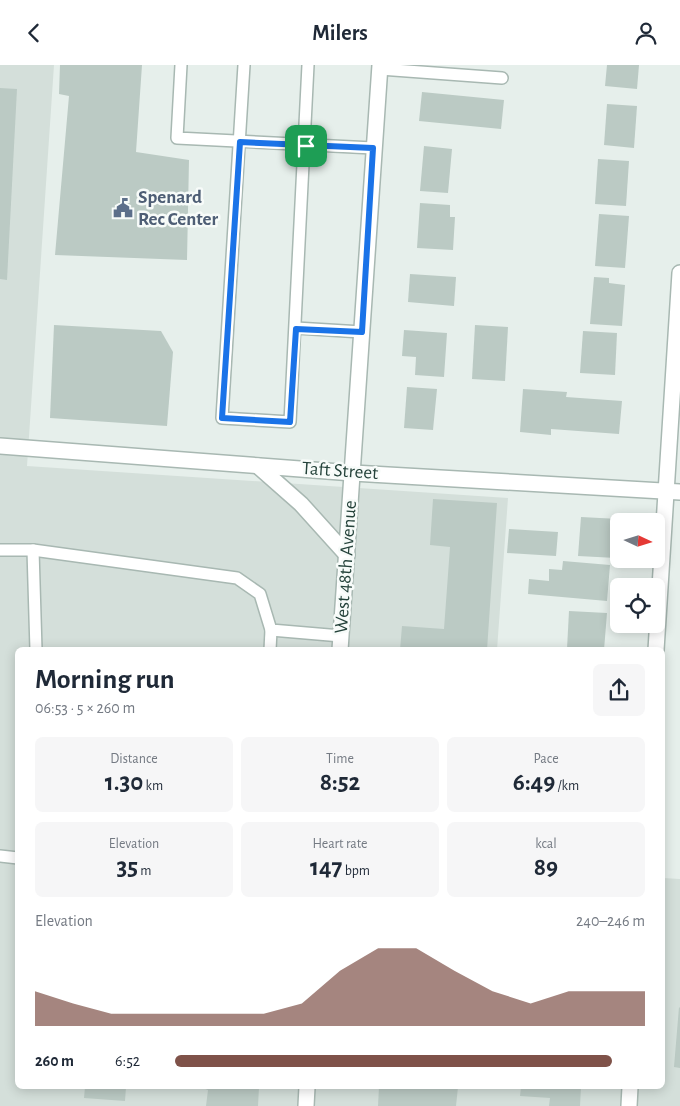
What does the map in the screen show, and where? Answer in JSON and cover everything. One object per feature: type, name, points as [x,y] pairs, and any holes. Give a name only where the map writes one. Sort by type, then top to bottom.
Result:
[{"type":"street","name":"West 48th Avenue","points":[[340,643],[380,67]]},
{"type":"street","points":[[656,647],[673,492],[680,273]]},
{"type":"street","name":"Taft Street","points":[[0,446],[353,473],[673,492]]},
{"type":"street","points":[[258,466],[301,504],[347,555]]},
{"type":"street","points":[[306,1106],[307,1089]]},
{"type":"street","points":[[629,1106],[630,1089]]},
{"type":"lane","points":[[181,65],[177,138],[373,148]]},
{"type":"lane","points":[[244,65],[222,418],[290,422],[306,146],[308,65]]},
{"type":"lane","points":[[380,67],[502,78]]},
{"type":"lane","points":[[296,329],[362,332]]},
{"type":"lane","points":[[0,550],[33,550],[237,577],[260,594],[271,629],[270,647]]},
{"type":"lane","points":[[33,550],[36,647]]},
{"type":"lane","points":[[271,629],[340,643]]},
{"type":"lane","points":[[0,856],[15,858]]},
{"type":"shaded area","points":[[0,65],[54,65],[27,466],[508,498],[497,647],[15,647],[15,1089],[665,1089],[665,878],[680,879],[680,1106],[0,1106]]},
{"type":"building","name":"Spenard Rec Center","points":[[60,65],[142,65],[136,152],[189,160],[187,260],[55,255],[69,96],[59,94]]},
{"type":"building","points":[[607,65],[639,65],[637,89],[605,86]]},
{"type":"building","points":[[0,88],[17,89],[7,280],[0,279]]},
{"type":"building","points":[[422,92],[504,100],[501,129],[419,121]]},
{"type":"building","points":[[607,104],[637,106],[634,148],[604,145]]},
{"type":"building","points":[[424,146],[452,149],[448,193],[420,191]]},
{"type":"building","points":[[598,159],[629,161],[626,206],[595,204]]},
{"type":"building","points":[[420,203],[450,205],[450,217],[455,217],[453,250],[417,248]]},
{"type":"building","points":[[599,214],[629,216],[625,268],[595,266]]},
{"type":"building","points":[[410,274],[456,277],[454,306],[408,302]]},
{"type":"building","points":[[594,277],[609,278],[609,283],[625,285],[622,326],[590,324]]},
{"type":"building","points":[[54,325],[161,331],[173,352],[167,426],[50,418]]},
{"type":"building","points":[[475,325],[508,327],[505,381],[472,379]]},
{"type":"building","points":[[404,330],[447,333],[444,377],[415,375],[416,357],[402,356]]},
{"type":"building","points":[[583,331],[617,333],[615,375],[580,373]]},
{"type":"building","points":[[407,387],[437,389],[433,430],[404,428]]},
{"type":"building","points":[[523,389],[567,392],[566,397],[622,401],[619,434],[551,429],[551,435],[520,432]]},
{"type":"building","points":[[433,499],[497,503],[487,647],[400,647],[402,626],[444,629],[450,547],[430,545]]},
{"type":"building","points":[[581,517],[610,519],[610,558],[578,556]]},
{"type":"building","points":[[509,529],[558,532],[556,556],[507,553]]},
{"type":"building","points":[[563,561],[610,565],[607,601],[528,594],[529,579],[549,581],[549,569],[562,570]]},
{"type":"building","points":[[569,611],[607,613],[604,647],[567,647]]},
{"type":"building","points":[[680,1008],[680,1068],[674,1067]]},
{"type":"building","points":[[85,1089],[126,1089],[125,1101],[84,1098]]},
{"type":"building","points":[[205,1089],[259,1089],[258,1106],[206,1106],[208,1090]]},
{"type":"building","points":[[379,1089],[458,1089],[456,1106],[378,1106]]},
{"type":"building","points":[[521,1089],[581,1089],[580,1106],[549,1106],[550,1098],[520,1096]]},
{"type":"place","name":"Spenard Rec Center","points":[[123,208]]},
{"type":"route","points":[[240,142],[306,146],[373,148],[362,332],[296,329],[290,422],[222,418],[240,142]]}]
